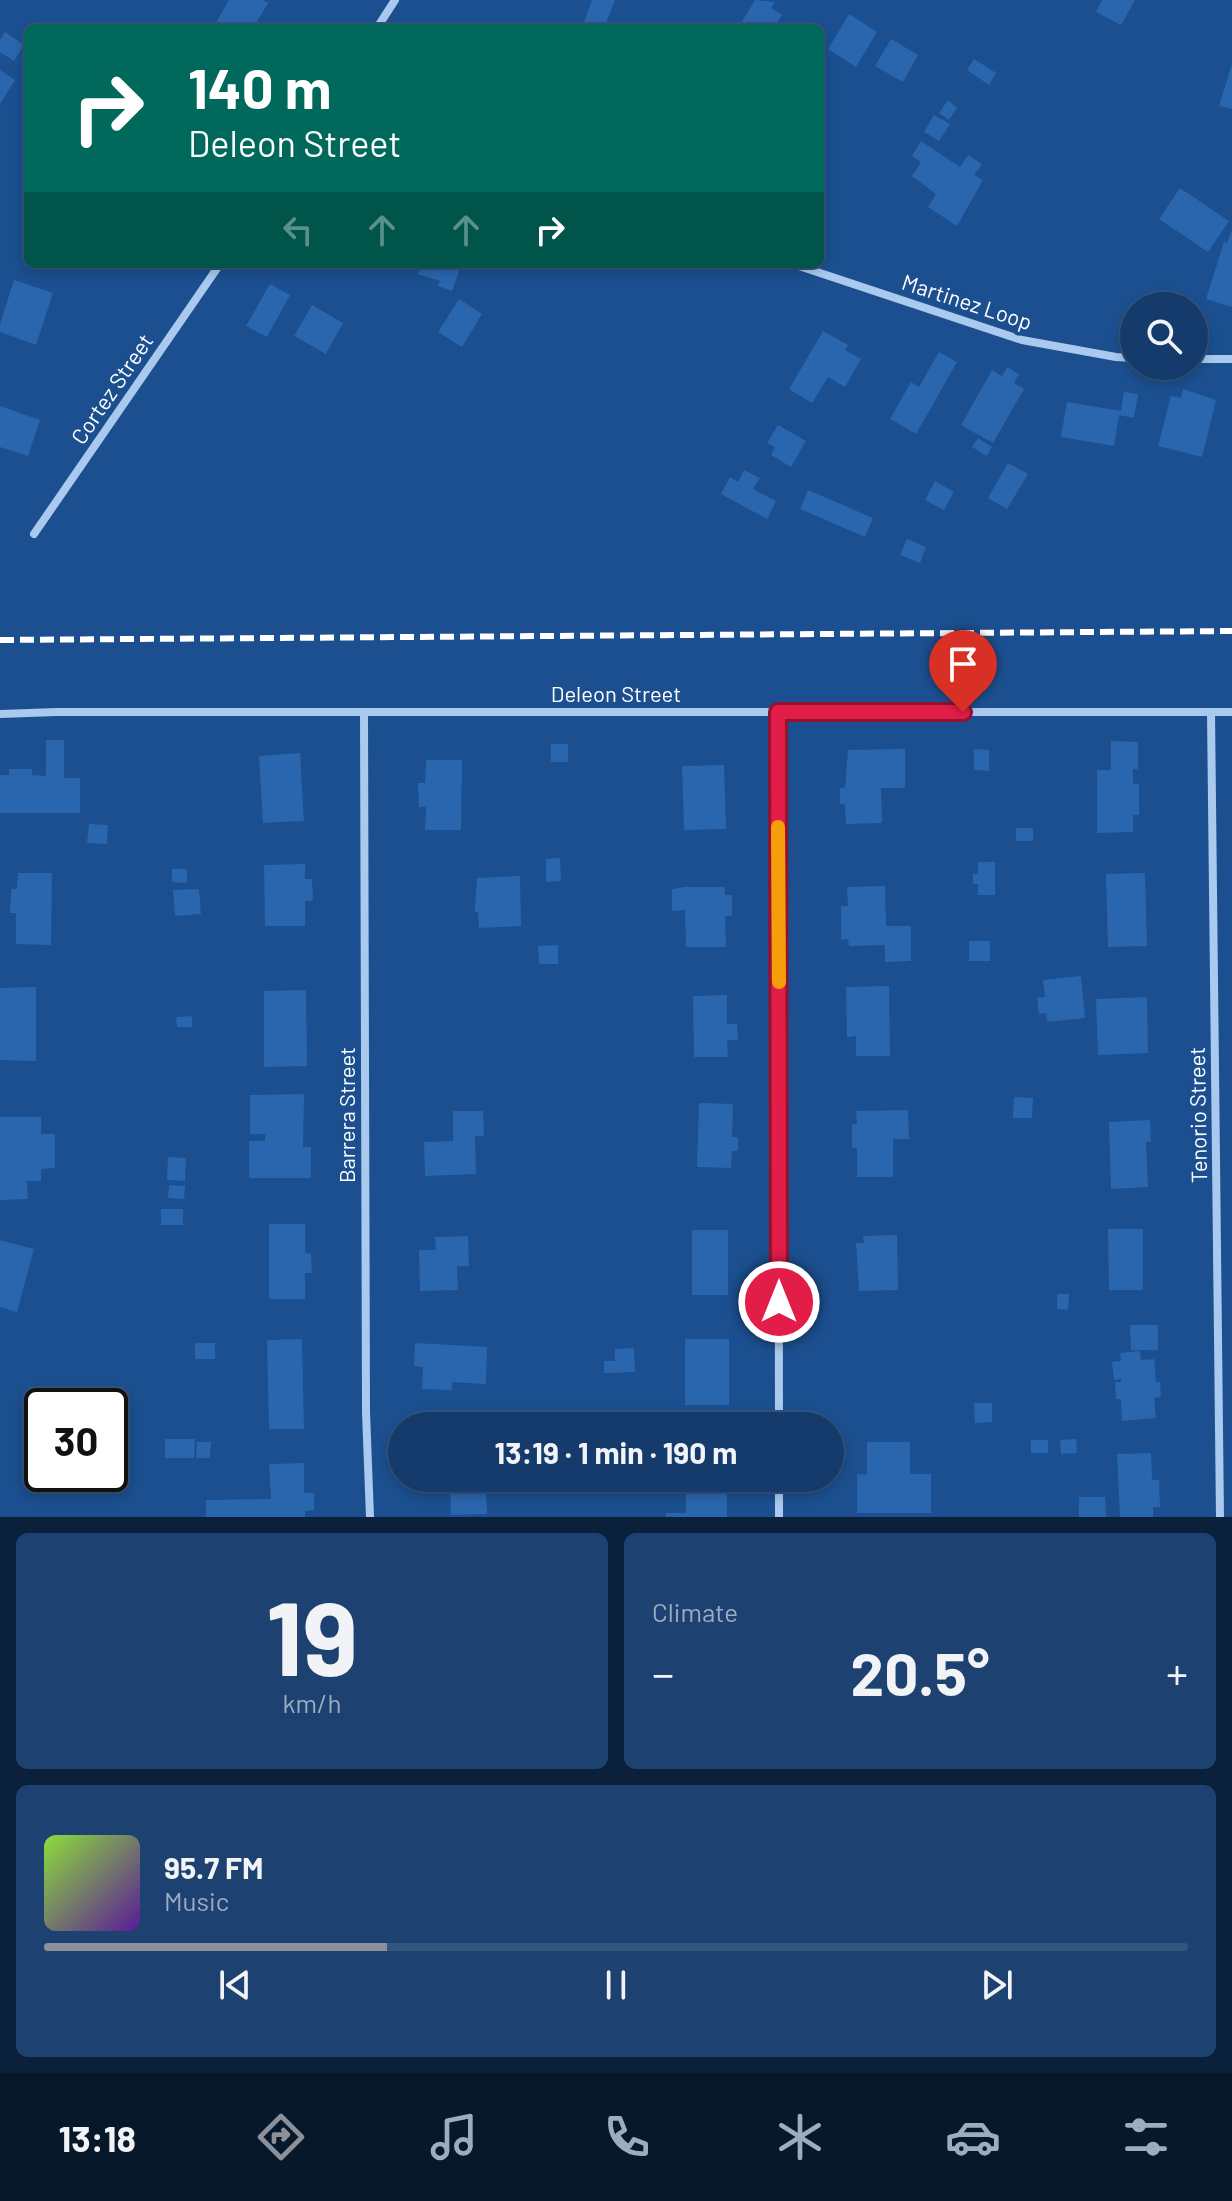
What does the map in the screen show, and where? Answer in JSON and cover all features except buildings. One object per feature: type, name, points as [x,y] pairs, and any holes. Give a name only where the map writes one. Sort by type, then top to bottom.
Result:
[{"type":"street","points":[[380,24],[395,0]]},
{"type":"street","name":"Cortez Street","points":[[34,534],[217,268]]},
{"type":"street","name":"Martinez Loop","points":[[805,268],[1022,340],[1120,357]]},
{"type":"street","points":[[1208,359],[1232,359]]},
{"type":"street","points":[[778,712],[779,1412]]},
{"type":"street","name":"Tenorio Street","points":[[1211,712],[1220,1517]]},
{"type":"street","name":"Deleon Street","points":[[0,714],[1232,712]]},
{"type":"street","name":"Barrera Street","points":[[364,713],[366,1412],[370,1517]]},
{"type":"street","points":[[779,1492],[779,1517]]},
{"type":"railway","points":[[0,640],[1232,631]]},
{"type":"slow traffic","points":[[778,827],[779,982]]},
{"type":"route","points":[[779,1302],[778,712],[963,712]]}]
